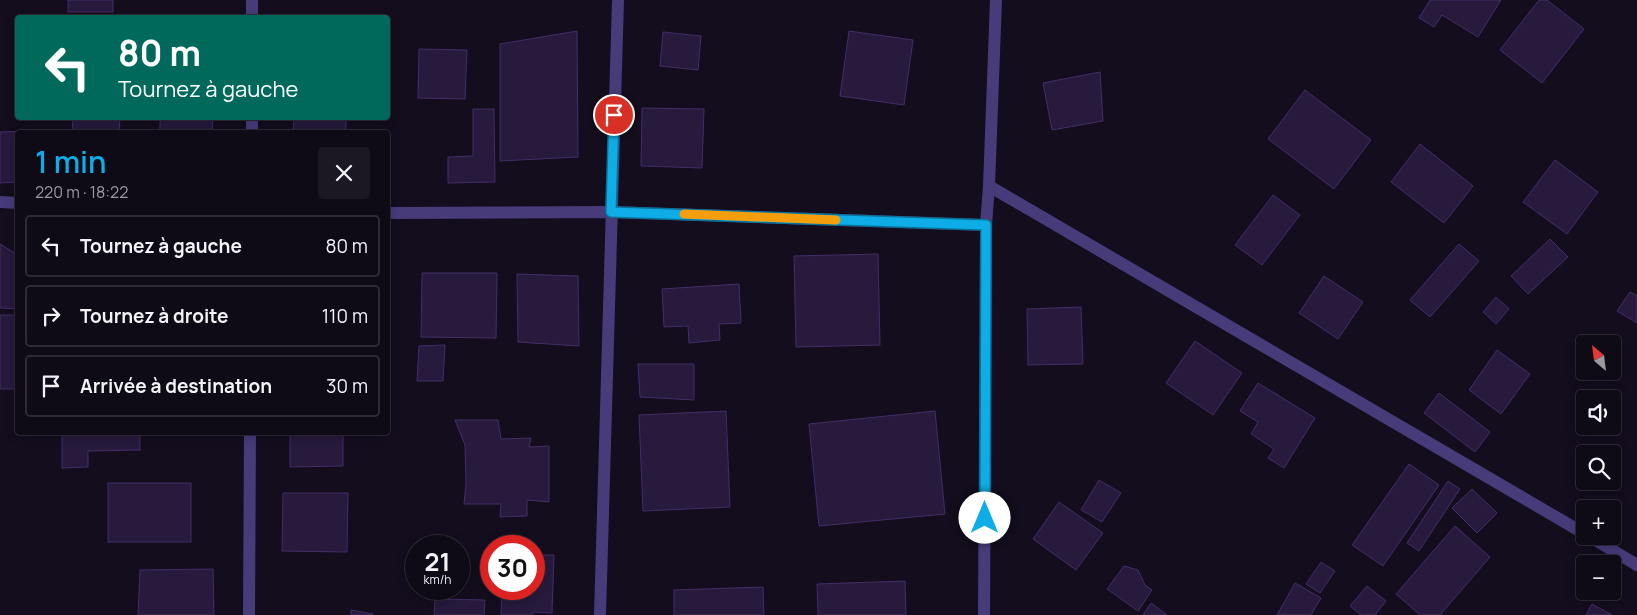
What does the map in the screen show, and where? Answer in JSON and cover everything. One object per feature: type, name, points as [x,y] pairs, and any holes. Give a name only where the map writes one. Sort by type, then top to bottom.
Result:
[{"type":"street","points":[[252,0],[252,15]]},
{"type":"street","points":[[600,615],[618,0]]},
{"type":"street","points":[[984,615],[986,225],[996,0]]},
{"type":"street","points":[[989,186],[1576,529]]},
{"type":"street","points":[[0,202],[15,203]]},
{"type":"street","points":[[390,213],[611,212],[986,225]]},
{"type":"street","points":[[250,435],[250,615]]},
{"type":"street","points":[[1605,545],[1637,565]]},
{"type":"building","points":[[68,0],[113,0],[113,12],[68,12]]},
{"type":"building","points":[[1430,0],[1501,0],[1478,37],[1442,15],[1434,27],[1419,18]]},
{"type":"building","points":[[1539,0],[1547,0],[1584,29],[1542,83],[1500,50]]},
{"type":"building","points":[[577,31],[578,157],[500,161],[500,44]]},
{"type":"building","points":[[849,31],[913,40],[904,105],[840,96]]},
{"type":"building","points":[[663,32],[701,36],[698,70],[660,66]]},
{"type":"building","points":[[419,49],[467,50],[465,99],[418,98]]},
{"type":"building","points":[[1100,72],[1103,121],[1052,130],[1043,83]]},
{"type":"building","points":[[1305,90],[1371,140],[1334,189],[1268,139]]},
{"type":"building","points":[[642,108],[704,109],[702,168],[641,166]]},
{"type":"building","points":[[473,109],[494,109],[495,182],[448,183],[448,157],[473,156]]},
{"type":"building","points":[[73,120],[120,120],[119,130],[72,130]]},
{"type":"building","points":[[160,120],[213,120],[212,130],[160,130]]},
{"type":"building","points":[[294,120],[346,120],[346,130],[293,130]]},
{"type":"building","points":[[15,131],[15,182],[0,183],[0,132]]},
{"type":"building","points":[[1420,144],[1473,186],[1444,223],[1391,182]]},
{"type":"building","points":[[1555,160],[1598,192],[1567,234],[1523,202]]},
{"type":"building","points":[[1273,195],[1300,215],[1262,265],[1235,245]]},
{"type":"building","points":[[1550,239],[1568,257],[1528,294],[1511,276]]},
{"type":"building","points":[[0,244],[15,253],[15,309],[0,308]]},
{"type":"building","points":[[1459,244],[1479,261],[1430,317],[1410,300]]},
{"type":"building","points":[[878,254],[880,345],[796,347],[794,256]]},
{"type":"building","points":[[422,273],[497,273],[496,338],[421,337]]},
{"type":"building","points":[[517,274],[578,276],[579,346],[518,342]]},
{"type":"building","points":[[1324,276],[1363,302],[1338,339],[1299,313]]},
{"type":"building","points":[[739,284],[741,323],[719,324],[720,340],[689,343],[688,326],[664,327],[662,289]]},
{"type":"building","points":[[1630,292],[1637,296],[1637,323],[1617,311]]},
{"type":"building","points":[[1496,297],[1509,309],[1496,324],[1483,312]]},
{"type":"building","points":[[1081,307],[1083,364],[1028,365],[1027,309]]},
{"type":"building","points":[[0,315],[15,315],[15,389],[0,389]]},
{"type":"building","points":[[1195,341],[1242,373],[1213,415],[1166,383]]},
{"type":"building","points":[[445,345],[443,381],[417,381],[419,346]]},
{"type":"building","points":[[1497,350],[1530,374],[1501,414],[1469,390]]},
{"type":"building","points":[[638,364],[694,364],[694,400],[640,397]]},
{"type":"building","points":[[1258,383],[1315,418],[1284,468],[1268,458],[1274,449],[1251,434],[1258,422],[1240,411]]},
{"type":"building","points":[[1439,393],[1490,432],[1475,452],[1424,413]]},
{"type":"building","points":[[726,411],[730,507],[643,511],[639,415]]},
{"type":"building","points":[[935,411],[945,514],[819,526],[809,424]]},
{"type":"building","points":[[455,420],[498,420],[501,439],[531,438],[529,447],[549,446],[549,502],[527,500],[527,516],[500,517],[501,504],[464,504],[466,484],[465,445]]},
{"type":"building","points":[[62,435],[140,435],[140,450],[88,451],[88,467],[62,468]]},
{"type":"building","points":[[290,435],[343,435],[343,466],[290,467]]},
{"type":"building","points":[[1409,464],[1439,485],[1383,566],[1352,545]]},
{"type":"building","points":[[1099,480],[1121,493],[1102,522],[1081,510]]},
{"type":"building","points":[[1448,481],[1460,489],[1419,551],[1407,543]]},
{"type":"building","points":[[108,483],[191,483],[191,542],[108,542]]},
{"type":"building","points":[[1472,489],[1497,513],[1477,533],[1452,508]]},
{"type":"building","points":[[283,493],[348,493],[347,552],[282,551]]},
{"type":"building","points":[[1059,502],[1103,533],[1076,570],[1033,539]]},
{"type":"building","points":[[1455,526],[1490,557],[1440,615],[1420,615],[1396,594]]},
{"type":"building","points":[[545,555],[554,555],[552,613],[533,612],[533,615],[501,615],[502,600],[545,600]]},
{"type":"building","points":[[1321,562],[1335,571],[1320,593],[1306,584]]},
{"type":"building","points":[[1124,566],[1138,570],[1145,585],[1152,590],[1138,611],[1107,589]]},
{"type":"building","points":[[213,569],[214,615],[138,615],[140,570]]},
{"type":"building","points":[[905,581],[906,615],[818,615],[817,584]]},
{"type":"building","points":[[1295,583],[1321,598],[1311,615],[1277,615]]},
{"type":"building","points":[[1367,586],[1386,601],[1375,615],[1361,615],[1350,606]]},
{"type":"building","points":[[763,587],[764,615],[674,615],[674,590]]},
{"type":"building","points":[[435,600],[485,600],[484,615],[434,615]]},
{"type":"building","points":[[1151,603],[1167,615],[1143,615]]},
{"type":"building","points":[[1592,604],[1612,615],[1586,615]]},
{"type":"building","points":[[351,610],[373,614],[373,615],[351,615]]},
{"type":"slow traffic","points":[[684,214],[836,220]]},
{"type":"route","points":[[614,115],[611,212],[986,225],[985,518]]}]
